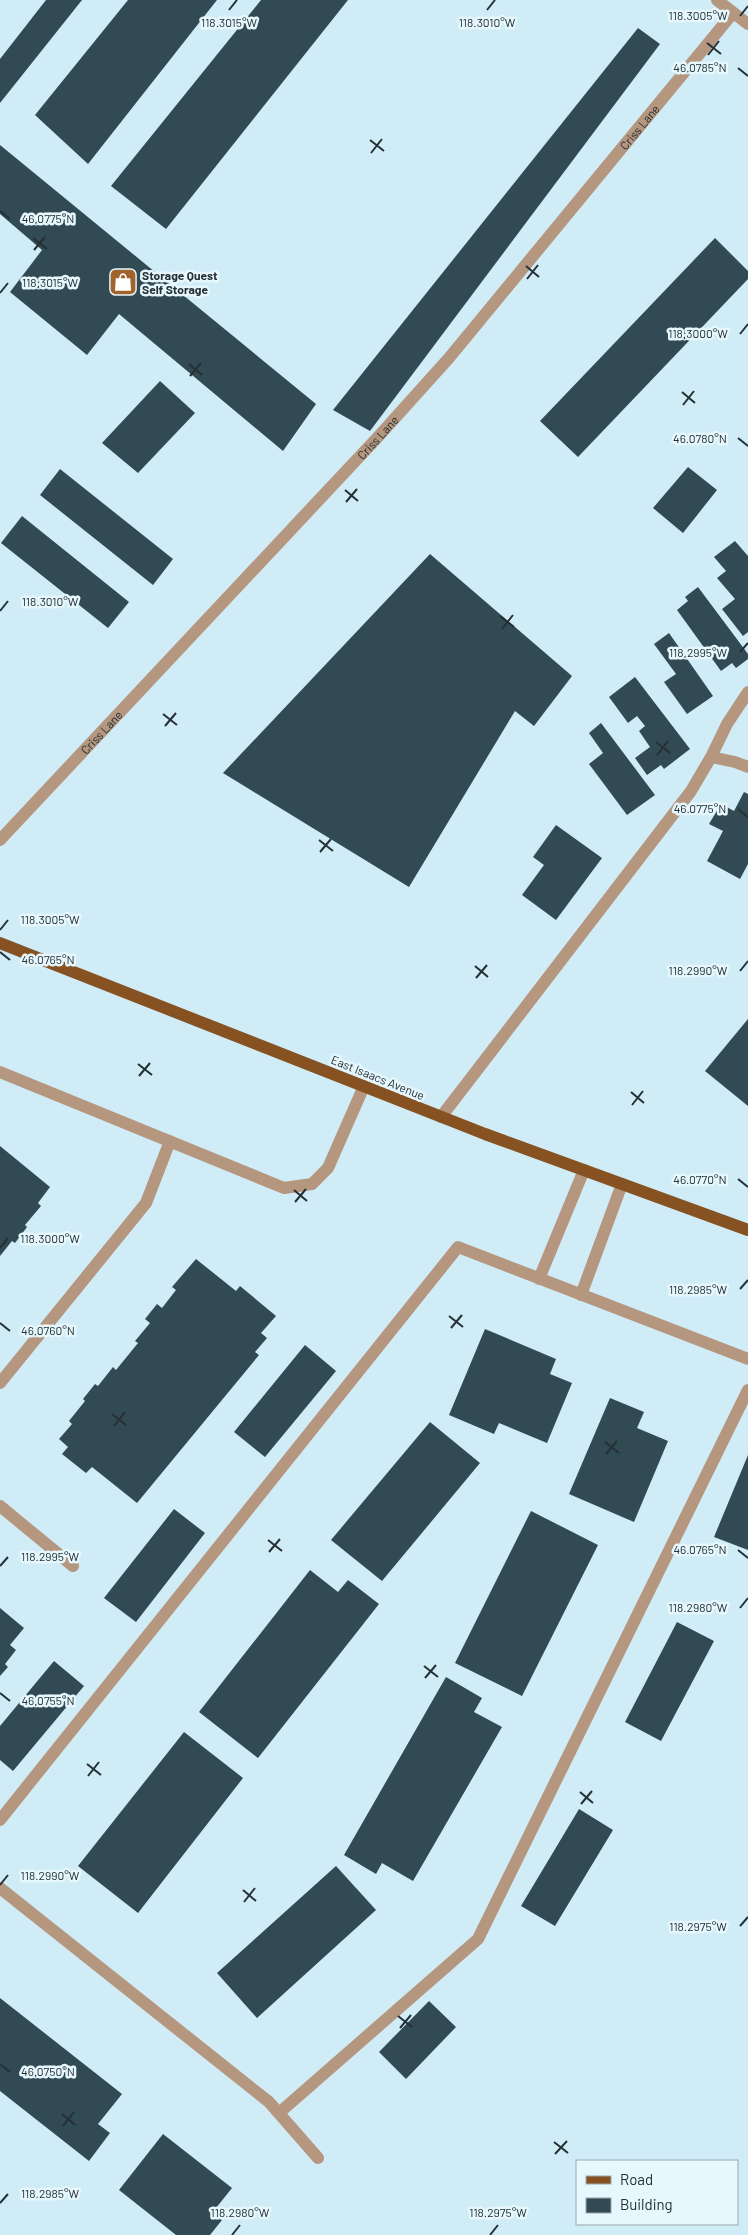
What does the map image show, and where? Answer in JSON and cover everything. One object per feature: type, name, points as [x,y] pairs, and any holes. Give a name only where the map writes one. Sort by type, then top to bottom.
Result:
[{"type":"main road","name":"East Isaacs Avenue","points":[[0,943],[441,1117],[748,1230]]},
{"type":"street","points":[[717,0],[748,24]]},
{"type":"street","name":"Criss Lane","points":[[0,840],[377,438],[436,372],[733,13]]},
{"type":"street","points":[[441,1117],[691,791],[727,724],[748,692]]},
{"type":"street","points":[[711,756],[748,767]]},
{"type":"street","points":[[0,1072],[284,1188],[312,1184],[328,1168],[364,1086]]},
{"type":"street","points":[[0,1383],[146,1203],[170,1141]]},
{"type":"street","points":[[539,1279],[584,1170]]},
{"type":"street","points":[[581,1295],[622,1184]]},
{"type":"street","points":[[0,1820],[458,1247],[748,1359]]},
{"type":"street","points":[[279,2113],[478,1939],[748,1390]]},
{"type":"street","points":[[0,1506],[73,1566]]},
{"type":"street","points":[[0,1888],[269,2102],[318,2158]]},
{"type":"building","points":[[46,0],[82,0],[0,103],[0,59]]},
{"type":"building","points":[[128,0],[217,0],[88,164],[35,115]]},
{"type":"building","points":[[261,0],[348,0],[166,229],[111,186]]},
{"type":"building","points":[[638,28],[660,44],[370,431],[333,410]]},
{"type":"building","name":"Storage Quest Self Storage","points":[[0,145],[316,404],[283,451],[119,314],[87,355],[10,292],[42,250],[0,214]]},
{"type":"building","points":[[715,238],[748,271],[748,279],[578,457],[540,421]]},
{"type":"building","points":[[160,381],[195,413],[138,473],[102,443]]},
{"type":"building","points":[[688,467],[717,490],[683,533],[653,508]]},
{"type":"building","points":[[60,469],[173,559],[153,585],[40,495]]},
{"type":"building","points":[[22,516],[129,602],[108,628],[1,543]]},
{"type":"building","points":[[735,541],[748,556],[748,632],[743,636],[722,609],[735,599],[717,578],[726,571],[714,557]]},
{"type":"building","points":[[430,554],[572,676],[534,726],[515,711],[409,887],[223,773]]},
{"type":"building","points":[[698,587],[748,654],[748,659],[736,668],[732,663],[721,671],[677,610],[688,601],[685,597]]},
{"type":"building","points":[[669,633],[713,696],[687,714],[664,682],[676,674],[654,644]]},
{"type":"building","points":[[635,677],[690,749],[664,769],[661,765],[647,775],[635,758],[650,747],[639,731],[645,726],[637,716],[628,723],[609,697]]},
{"type":"building","points":[[601,723],[655,795],[627,815],[589,764],[603,753],[589,733]]},
{"type":"building","points":[[744,792],[748,794],[748,864],[740,879],[707,861],[723,831],[709,824],[721,804],[734,811]]},
{"type":"building","points":[[556,825],[602,858],[556,920],[522,895],[544,865],[533,857]]},
{"type":"building","points":[[748,1019],[748,1106],[705,1071]]},
{"type":"building","points":[[0,1146],[50,1187],[38,1203],[41,1206],[25,1225],[27,1227],[15,1243],[12,1241],[0,1256]]},
{"type":"building","points":[[196,1259],[236,1291],[240,1286],[276,1316],[261,1333],[267,1338],[255,1352],[259,1355],[137,1503],[92,1467],[86,1473],[62,1454],[68,1447],[59,1439],[72,1424],[69,1421],[85,1401],[83,1399],[95,1384],[98,1386],[113,1367],[116,1370],[138,1343],[135,1341],[150,1323],[145,1319],[157,1304],[162,1308],[176,1290],[172,1287]]},
{"type":"building","points":[[485,1329],[556,1359],[550,1374],[572,1383],[547,1443],[499,1423],[494,1434],[449,1415]]},
{"type":"building","points":[[305,1345],[336,1371],[265,1457],[234,1432]]},
{"type":"building","points":[[610,1398],[644,1412],[637,1428],[668,1441],[634,1522],[569,1494]]},
{"type":"building","points":[[430,1422],[480,1463],[382,1581],[331,1540]]},
{"type":"building","points":[[748,1455],[748,1550],[714,1537]]},
{"type":"building","points":[[174,1509],[205,1533],[136,1622],[104,1598]]},
{"type":"building","points":[[531,1511],[598,1545],[522,1696],[455,1663]]},
{"type":"building","points":[[310,1570],[338,1592],[348,1580],[379,1604],[258,1758],[199,1712]]},
{"type":"building","points":[[0,1608],[24,1628],[10,1645],[16,1650],[5,1664],[8,1667],[0,1676]]},
{"type":"building","points":[[677,1622],[714,1641],[661,1741],[625,1722]]},
{"type":"building","points":[[54,1661],[84,1686],[13,1771],[0,1760],[0,1726]]},
{"type":"building","points":[[446,1677],[482,1698],[474,1712],[502,1727],[413,1881],[382,1863],[376,1874],[344,1855]]},
{"type":"building","points":[[184,1732],[243,1778],[138,1913],[78,1866]]},
{"type":"building","points":[[579,1809],[613,1830],[555,1926],[521,1906]]},
{"type":"building","points":[[336,1866],[376,1910],[257,2018],[217,1973]]},
{"type":"building","points":[[0,1998],[122,2094],[98,2124],[110,2133],[89,2161],[0,2091]]},
{"type":"building","points":[[429,2001],[456,2027],[406,2079],[379,2052]]},
{"type":"building","points":[[163,2134],[232,2188],[212,2213],[222,2220],[210,2235],[176,2235],[119,2190]]},
{"type":"place","name":"Storage Quest Self Storage","points":[[123,282]]}]
